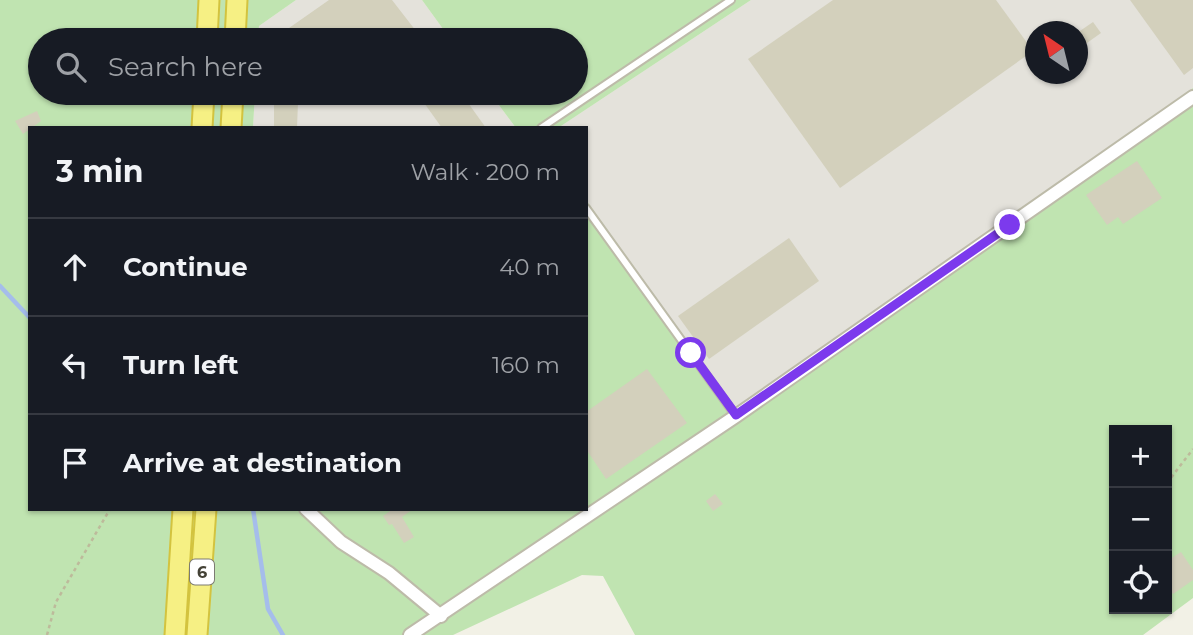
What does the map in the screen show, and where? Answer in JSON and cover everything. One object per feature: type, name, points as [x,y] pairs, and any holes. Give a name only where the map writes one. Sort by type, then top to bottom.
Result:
[{"type":"highway","points":[[208,28],[209,0]]},
{"type":"highway","points":[[236,28],[237,0]]},
{"type":"highway","points":[[202,126],[203,105]]},
{"type":"highway","points":[[231,126],[232,105]]},
{"type":"highway","name":"6","points":[[175,635],[183,511]]},
{"type":"highway","name":"6","points":[[197,635],[206,511]]},
{"type":"street","points":[[410,635],[736,415],[1193,97]]},
{"type":"street","points":[[308,511],[341,542],[389,573],[441,616]]},
{"type":"lane","points":[[588,96],[731,0]]},
{"type":"lane","points":[[544,126],[575,105]]},
{"type":"lane","points":[[588,211],[736,415]]},
{"type":"path","points":[[1172,476],[1193,449]]},
{"type":"path","points":[[47,635],[57,601],[109,511]]},
{"type":"shaded area","points":[[296,0],[422,0],[442,28],[259,28]]},
{"type":"shaded area","points":[[751,0],[1193,0],[1193,88],[736,409],[588,203],[588,126],[561,126]]},
{"type":"shaded area","points":[[254,105],[499,105],[515,126],[253,126]]},
{"type":"green space","points":[[0,0],[296,0],[259,28],[28,28],[28,105],[254,105],[253,126],[28,126],[28,511],[588,511],[588,203],[736,409],[1193,88],[1193,598],[1172,614],[1172,425],[1109,425],[1109,614],[1171,614],[1143,635],[635,635],[603,576],[582,575],[453,635],[0,635]]},
{"type":"green space","points":[[422,0],[751,0],[561,126],[515,126],[499,105],[588,105],[588,28],[442,28]]},
{"type":"building","points":[[329,0],[392,0],[414,28],[289,28]]},
{"type":"building","points":[[833,0],[996,0],[1025,40],[1025,57],[840,188],[748,59]]},
{"type":"building","points":[[1130,0],[1193,0],[1193,68],[1184,75]]},
{"type":"building","points":[[1093,22],[1101,33],[1088,42],[1088,25]]},
{"type":"building","points":[[274,105],[298,105],[297,126],[274,126]]},
{"type":"building","points":[[426,105],[470,105],[485,126],[441,126]]},
{"type":"building","points":[[37,111],[41,121],[34,126],[28,126],[28,130],[23,134],[15,121]]},
{"type":"building","points":[[1137,161],[1162,198],[1123,224],[1118,217],[1107,225],[1086,195]]},
{"type":"building","points":[[789,238],[819,281],[709,359],[678,316]]},
{"type":"building","points":[[647,369],[687,423],[606,479],[588,452],[588,411]]},
{"type":"building","points":[[715,494],[723,504],[713,511],[706,501]]},
{"type":"building","points":[[390,511],[410,511],[402,517],[414,537],[404,543],[392,524],[389,525],[383,516]]},
{"type":"building","points":[[1181,552],[1193,570],[1193,580],[1173,594],[1172,593],[1172,558]]},
{"type":"waterway","points":[[0,286],[28,316]]},
{"type":"waterway","points":[[253,511],[268,609],[283,635]]},
{"type":"route","points":[[691,353],[736,415],[1010,225]]}]
